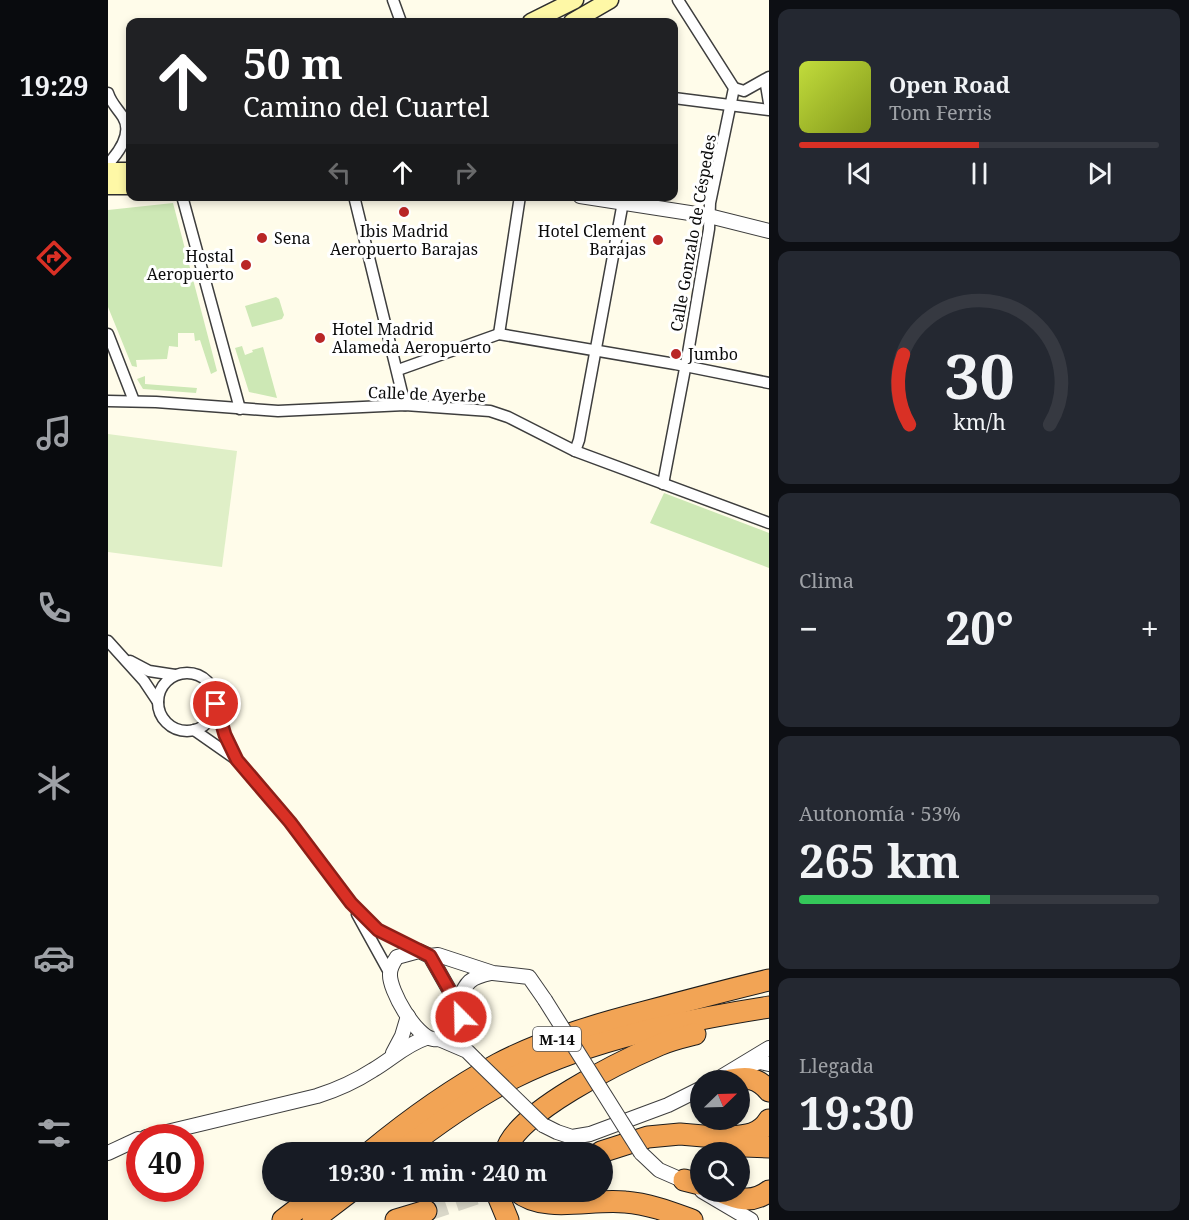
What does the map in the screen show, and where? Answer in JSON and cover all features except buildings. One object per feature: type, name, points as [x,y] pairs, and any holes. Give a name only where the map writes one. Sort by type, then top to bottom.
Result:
[{"type":"highway","name":"M-14","points":[[382,1142],[408,1121],[459,1087],[500,1063],[546,1042],[605,1023],[769,980]]},
{"type":"highway","name":"M-14","points":[[415,1142],[469,1103],[515,1077],[550,1062],[620,1038],[722,1014],[769,1008]]},
{"type":"highway","points":[[511,1142],[515,1133],[526,1122],[584,1083],[624,1061],[662,1044],[769,1008]]},
{"type":"highway","points":[[750,1077],[763,1083],[769,1091]]},
{"type":"highway","points":[[498,1142],[520,1114],[559,1090],[584,1083]]},
{"type":"highway","points":[[613,1148],[648,1137],[680,1134],[715,1137],[752,1134],[761,1130],[769,1120]]},
{"type":"highway","points":[[715,1137],[744,1146],[769,1147]]},
{"type":"highway","points":[[750,1200],[769,1191]]},
{"type":"highway","points":[[613,1201],[648,1205],[692,1220]]},
{"type":"highway","points":[[283,1220],[307,1202]]},
{"type":"highway","points":[[313,1220],[337,1202]]},
{"type":"highway","points":[[501,1202],[508,1220]]},
{"type":"highway","points":[[545,1202],[580,1202]]},
{"type":"highway","points":[[396,1220],[426,1211]]},
{"type":"main road","points":[[539,18],[575,0]]},
{"type":"main road","points":[[579,18],[610,0]]},
{"type":"main road","points":[[108,171],[126,171]]},
{"type":"main road","points":[[108,186],[126,186]]},
{"type":"street","points":[[393,0],[400,18]]},
{"type":"street","points":[[678,0],[734,88],[744,91],[769,79]]},
{"type":"street","points":[[769,79],[766,85],[769,103]]},
{"type":"street","name":"Calle Gonzalo de Céspedes","points":[[663,484],[686,366],[709,228],[709,216],[734,88]]},
{"type":"street","points":[[108,93],[126,112]]},
{"type":"street","points":[[108,93],[110,101],[126,124]]},
{"type":"street","points":[[678,99],[769,110]]},
{"type":"street","points":[[108,164],[118,152],[126,136]]},
{"type":"street","points":[[183,201],[240,409]]},
{"type":"street","points":[[355,201],[405,405]]},
{"type":"street","points":[[499,334],[519,201]]},
{"type":"street","points":[[615,201],[709,216],[769,231]]},
{"type":"street","points":[[575,451],[596,350],[622,202]]},
{"type":"street","points":[[108,334],[134,401]]},
{"type":"street","points":[[398,370],[499,334],[686,366],[769,383]]},
{"type":"street","name":"Calle de Ayerbe","points":[[108,401],[278,411],[405,405],[499,412],[575,451],[769,523]]},
{"type":"street","points":[[108,641],[144,681],[158,702],[160,713],[171,726],[180,730],[194,730],[209,721],[214,715],[216,704]]},
{"type":"street","points":[[122,656],[149,671],[175,675],[195,674],[211,685],[225,735],[237,760]]},
{"type":"street","points":[[158,702],[163,686],[175,675]]},
{"type":"street","points":[[194,730],[237,760],[290,822],[351,903],[378,930],[424,954],[460,1009],[461,1017],[458,1028],[471,1055]]},
{"type":"street","points":[[351,903],[389,972],[391,985],[417,1030],[471,1055],[543,1125],[572,1137],[590,1134],[668,1105],[690,1094]]},
{"type":"street","points":[[389,972],[397,957],[424,954],[438,955],[493,973],[529,977],[641,1153],[659,1170],[690,1183]]},
{"type":"street","points":[[457,1003],[469,980],[475,976],[493,973]]},
{"type":"street","points":[[390,1058],[402,1036],[408,1016]]},
{"type":"street","points":[[199,1124],[327,1093],[374,1070],[409,1044],[458,1028]]},
{"type":"street","points":[[740,1070],[769,1048]]},
{"type":"street","points":[[743,1070],[760,1062],[769,1064]]},
{"type":"street","points":[[108,1144],[126,1141]]},
{"type":"street","points":[[108,1153],[126,1145]]},
{"type":"street","points":[[722,1202],[751,1220]]},
{"type":"green space","points":[[173,203],[217,371],[211,374],[200,340],[195,341],[194,333],[178,333],[178,347],[169,346],[167,359],[136,360],[137,367],[132,366],[108,307],[108,210]]},
{"type":"green space","points":[[276,297],[279,299],[284,315],[282,319],[252,327],[245,306]]},
{"type":"green space","points":[[242,346],[245,355],[263,347],[277,398],[249,392],[235,348]]},
{"type":"green space","points":[[145,376],[145,384],[197,388],[196,393],[143,389],[137,379]]},
{"type":"green space","points":[[108,434],[237,451],[222,567],[108,552]]},
{"type":"green space","points":[[664,493],[769,533],[769,568],[650,523]]},
{"type":"tunnel","points":[[426,1211],[453,1202]]},
{"type":"place","name":"Ibis Madrid Aeropuerto Barajas","points":[[404,212]]},
{"type":"place","name":"Sena","points":[[262,238]]},
{"type":"place","name":"Hotel Clement Barajas","points":[[658,240]]},
{"type":"place","name":"Hostal Aeropuerto","points":[[246,265]]},
{"type":"place","name":"Hotel Madrid Alameda Aeropuerto","points":[[320,338]]},
{"type":"place","name":"Jumbo","points":[[676,354]]},
{"type":"route","points":[[216,704],[225,735],[237,760],[290,822],[351,903],[378,930],[430,956],[460,1009],[461,1017]]}]
